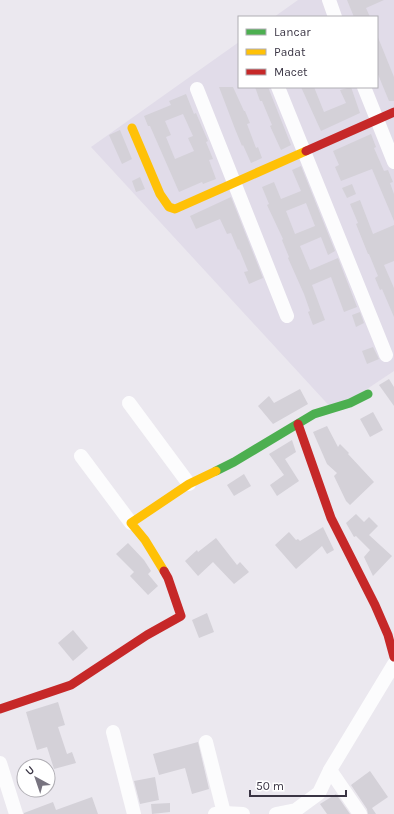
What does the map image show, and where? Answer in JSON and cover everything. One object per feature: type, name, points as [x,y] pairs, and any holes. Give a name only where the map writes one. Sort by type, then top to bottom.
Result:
[{"type":"street","points":[[329,0],[336,16]]},
{"type":"street","points":[[278,88],[386,355]]},
{"type":"street","points":[[364,88],[394,162]]},
{"type":"street","points":[[197,89],[287,316]]},
{"type":"street","points":[[132,128],[158,190],[168,206],[175,209],[235,184],[394,112]]},
{"type":"street","points":[[131,523],[189,484],[234,462],[314,414],[350,404],[368,394]]},
{"type":"street","points":[[128,402],[189,484]]},
{"type":"street","points":[[298,424],[331,518],[375,605],[388,635],[394,657]]},
{"type":"street","points":[[0,709],[71,685],[147,635],[181,616],[168,578],[145,540],[81,456]]},
{"type":"street","points":[[276,814],[296,810],[305,810],[319,793],[330,770],[394,664]]},
{"type":"street","points":[[113,732],[134,814]]},
{"type":"street","points":[[206,742],[219,813],[243,814]]},
{"type":"street","points":[[0,763],[16,814]]},
{"type":"street","points":[[330,770],[360,814]]},
{"type":"shaded area","points":[[298,0],[394,0],[394,371],[334,411],[91,147],[238,43],[238,88],[378,88],[378,16],[275,16]]},
{"type":"building","points":[[347,0],[384,0],[366,8],[370,16],[354,16]]},
{"type":"building","points":[[378,37],[394,77],[394,101],[389,101],[378,74]]},
{"type":"building","points":[[219,87],[233,87],[250,123],[247,124],[256,148],[258,147],[262,158],[251,163],[243,145],[242,146]]},
{"type":"building","points":[[255,88],[268,88],[291,145],[281,150],[270,126],[272,125],[262,101],[260,101]]},
{"type":"building","points":[[301,88],[314,88],[324,112],[346,103],[340,90],[351,88],[360,113],[321,131]]},
{"type":"building","points":[[186,94],[194,114],[196,113],[208,141],[206,142],[213,159],[209,160],[216,179],[203,184],[202,182],[179,192],[150,126],[148,126],[144,116],[171,105],[169,101]],"holes":[[[183,114],[193,136],[188,138],[194,151],[175,159],[166,137],[171,135],[165,121]]]},
{"type":"building","points":[[120,130],[132,159],[122,164],[109,135]]},
{"type":"building","points":[[371,134],[376,147],[374,148],[384,171],[388,170],[393,182],[390,183],[394,194],[394,221],[372,169],[341,181],[335,167],[339,165],[333,151]]},
{"type":"building","points":[[301,166],[335,251],[328,255],[321,237],[300,246],[310,270],[338,258],[357,307],[344,312],[331,277],[312,285],[325,320],[313,325],[304,294],[288,258],[289,257],[282,240],[283,239],[267,205],[269,204],[262,187],[274,182],[281,199],[301,191],[292,170]],"holes":[[[306,203],[315,226],[295,234],[286,211]]]},
{"type":"building","points":[[140,177],[145,189],[136,192],[132,181]]},
{"type":"building","points":[[352,184],[356,194],[347,198],[342,188]]},
{"type":"building","points":[[231,197],[263,278],[249,284],[244,272],[248,271],[239,249],[238,250],[231,233],[227,234],[220,219],[196,229],[190,216]]},
{"type":"building","points":[[360,200],[373,234],[394,225],[394,261],[384,265],[394,288],[394,317],[382,289],[380,290],[375,278],[378,276],[356,224],[358,223],[350,204]]},
{"type":"building","points":[[360,312],[364,323],[356,327],[352,315]]},
{"type":"building","points":[[373,347],[379,359],[367,364],[362,351]]},
{"type":"building","points":[[389,379],[394,387],[394,406],[379,385]]},
{"type":"building","points":[[300,389],[308,404],[273,424],[258,406],[269,396],[274,403]]},
{"type":"building","points":[[373,412],[383,430],[370,437],[360,419]]},
{"type":"building","points":[[327,426],[338,447],[340,444],[374,482],[350,505],[346,501],[334,476],[337,473],[327,464],[313,432]]},
{"type":"building","points":[[292,440],[296,452],[285,459],[299,481],[277,496],[270,485],[284,475],[269,454]]},
{"type":"building","points":[[244,474],[251,486],[234,496],[227,485]]},
{"type":"building","points":[[356,514],[364,522],[369,517],[378,526],[369,535],[392,556],[373,576],[364,557],[370,550],[356,536],[354,537],[346,523]]},
{"type":"building","points":[[323,527],[334,550],[327,554],[322,546],[296,569],[275,545],[289,532],[296,540],[298,539],[300,541]]},
{"type":"building","points":[[216,538],[237,565],[240,562],[249,572],[234,584],[213,562],[198,576],[185,561],[197,550],[198,552]]},
{"type":"building","points":[[128,543],[144,560],[151,571],[148,574],[158,586],[148,595],[130,576],[134,572],[116,554]]},
{"type":"building","points":[[207,613],[214,632],[199,638],[192,620]]},
{"type":"building","points":[[73,630],[88,648],[73,661],[58,643]]},
{"type":"building","points":[[58,702],[65,725],[58,727],[67,754],[72,752],[76,763],[56,768],[56,758],[50,758],[47,747],[37,750],[26,712]]},
{"type":"building","points":[[198,742],[209,789],[192,794],[185,768],[159,775],[153,754]]},
{"type":"building","points":[[370,771],[388,797],[372,808],[376,814],[368,814],[367,809],[351,785]]},
{"type":"building","points":[[155,777],[159,800],[140,804],[134,781]]},
{"type":"building","points":[[336,794],[350,814],[327,814],[320,804]]},
{"type":"building","points":[[92,797],[98,814],[24,814],[53,802],[56,810]]},
{"type":"building","points":[[170,803],[170,812],[152,814],[151,804]]},
{"type":"traffic: fast","points":[[216,471],[234,462],[314,414],[350,403],[368,394]]},
{"type":"traffic: slow","points":[[132,128],[160,194],[169,207],[175,209],[306,151]]},
{"type":"traffic: slow","points":[[164,571],[145,540],[131,523],[189,484],[216,471]]},
{"type":"traffic: jam","points":[[306,151],[394,112]]},
{"type":"traffic: jam","points":[[298,424],[331,518],[375,605],[388,635],[394,657]]},
{"type":"traffic: jam","points":[[0,709],[71,685],[147,635],[181,616],[168,578],[164,571]]}]
